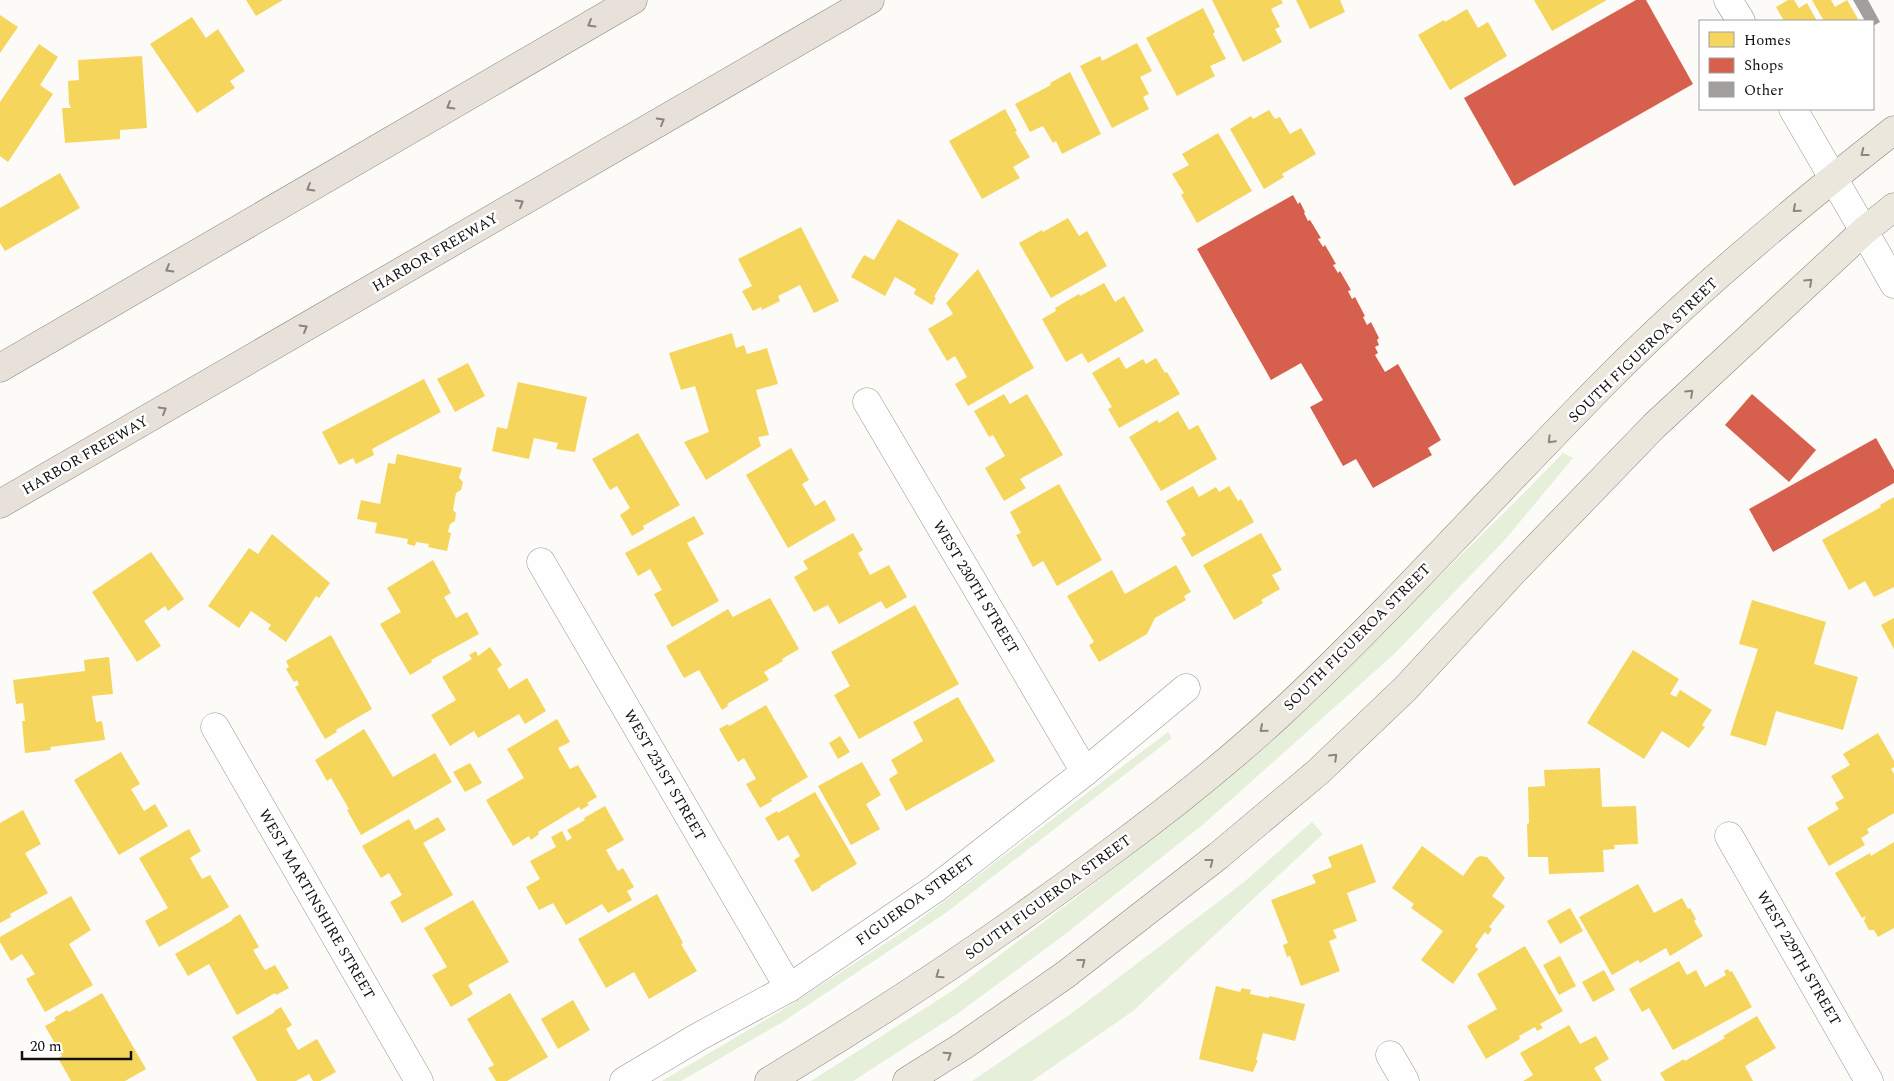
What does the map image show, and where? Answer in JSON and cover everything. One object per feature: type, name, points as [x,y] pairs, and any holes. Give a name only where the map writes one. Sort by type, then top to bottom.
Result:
[{"type":"highway","points":[[0,368],[633,0]]},
{"type":"highway","name":"HARBOR FREEWAY","points":[[0,504],[870,0]]},
{"type":"main road","name":"SOUTH FIGUEROA STREET","points":[[768,1081],[927,983],[1052,897],[1185,797],[1280,714],[1352,644],[1613,374],[1686,304],[1833,177],[1894,130]]},
{"type":"main road","points":[[907,1081],[963,1046],[1065,975],[1218,856],[1318,772],[1406,688],[1514,571],[1654,426],[1864,231],[1894,207]]},
{"type":"street","points":[[1728,0],[1740,20]]},
{"type":"street","points":[[1794,110],[1894,284]]},
{"type":"street","name":"WEST 230TH STREET","points":[[867,402],[1085,772]]},
{"type":"street","name":"WEST 231ST STREET","points":[[541,562],[789,988]]},
{"type":"street","name":"FIGUEROA STREET","points":[[624,1081],[698,1037],[789,988],[936,888],[1085,772],[1186,688]]},
{"type":"street","name":"WEST MARTINSHIRE STREET","points":[[215,727],[419,1081]]},
{"type":"street","name":"WEST 229TH STREET","points":[[1729,836],[1869,1081]]},
{"type":"street","points":[[1390,1055],[1405,1081]]},
{"type":"green space","points":[[1563,453],[1573,458],[1503,542],[1393,655],[1206,822],[1064,935],[957,1014],[853,1081],[811,1081],[952,991],[1194,806],[1308,706]]},
{"type":"green space","points":[[1168,732],[1172,738],[947,912],[781,1023],[681,1081],[662,1081],[784,1009],[906,930]]},
{"type":"green space","points":[[1312,822],[1323,834],[1133,1011],[1032,1081],[972,1081],[1072,1013],[1243,883]]},
{"type":"building: Homes","points":[[246,0],[283,0],[256,16]]},
{"type":"building: Homes","points":[[1212,0],[1281,0],[1283,3],[1271,9],[1280,27],[1275,29],[1282,42],[1243,62]]},
{"type":"building: Homes","points":[[1296,0],[1340,0],[1345,12],[1310,29]]},
{"type":"building: Homes","points":[[1534,0],[1607,0],[1552,31]]},
{"type":"building: Homes","points":[[1788,0],[1794,0],[1799,8],[1807,3],[1816,20],[1783,20],[1776,7]]},
{"type":"building: Homes","points":[[1812,0],[1831,0],[1835,7],[1847,0],[1858,19],[1856,20],[1823,20]]},
{"type":"building: Homes","points":[[1203,8],[1215,32],[1213,34],[1226,59],[1210,66],[1215,76],[1177,96],[1146,38]]},
{"type":"building: Homes","points":[[1467,9],[1478,28],[1488,22],[1507,56],[1450,90],[1418,35]]},
{"type":"building: Homes","points":[[0,15],[18,27],[0,53]]},
{"type":"building: Homes","points":[[192,17],[206,38],[218,29],[245,71],[230,81],[235,88],[197,113],[150,44]]},
{"type":"building: Homes","points":[[1137,43],[1152,71],[1140,77],[1149,94],[1143,97],[1149,109],[1112,128],[1080,66],[1100,56],[1102,61]]},
{"type":"building: Homes","points":[[39,44],[58,57],[40,85],[53,94],[8,162],[0,156],[0,102]]},
{"type":"building: Homes","points":[[142,56],[147,128],[120,130],[120,139],[65,143],[62,108],[71,108],[69,104],[68,81],[79,80],[78,60]]},
{"type":"building: Homes","points":[[1070,72],[1101,134],[1062,154],[1056,141],[1053,143],[1043,126],[1030,132],[1015,104],[1051,85],[1050,83]]},
{"type":"building: Homes","points":[[1005,109],[1017,131],[1015,132],[1030,157],[1013,167],[1020,178],[982,199],[949,141]]},
{"type":"building: Homes","points":[[1269,110],[1275,119],[1280,117],[1290,134],[1301,128],[1316,154],[1282,174],[1284,177],[1264,189],[1230,129],[1251,116],[1253,119]]},
{"type":"building: Homes","points":[[1218,133],[1252,191],[1197,223],[1181,195],[1184,193],[1172,174],[1189,165],[1182,154]]},
{"type":"building: Homes","points":[[60,173],[80,208],[5,251],[0,243],[0,208]]},
{"type":"building: Homes","points":[[1068,218],[1079,236],[1087,231],[1107,266],[1051,298],[1019,243]]},
{"type":"building: Homes","points":[[898,219],[959,254],[934,297],[936,298],[932,305],[914,294],[916,289],[895,277],[885,296],[851,277],[864,255],[874,260]]},
{"type":"building: Homes","points":[[801,227],[839,301],[814,313],[800,285],[778,296],[780,301],[762,310],[761,307],[753,311],[742,291],[752,286],[738,259]]},
{"type":"building: Homes","points":[[978,269],[1034,368],[968,406],[955,384],[967,377],[955,356],[947,361],[928,329],[953,314],[946,303]]},
{"type":"building: Homes","points":[[1104,283],[1115,302],[1124,296],[1144,331],[1088,363],[1082,353],[1066,362],[1042,319],[1056,311],[1055,308],[1079,294],[1080,296]]},
{"type":"building: Homes","points":[[732,333],[736,348],[744,345],[747,354],[767,348],[778,384],[756,390],[769,435],[758,437],[761,446],[706,480],[684,442],[709,432],[695,386],[681,390],[669,353]]},
{"type":"building: Homes","points":[[1119,357],[1126,369],[1143,359],[1146,364],[1156,358],[1180,394],[1119,428],[1108,409],[1112,407],[1092,373]]},
{"type":"building: Homes","points":[[468,363],[485,396],[455,412],[437,379]]},
{"type":"building: Homes","points":[[424,379],[441,412],[372,449],[374,455],[356,464],[353,458],[339,465],[322,432]]},
{"type":"building: Homes","points":[[518,382],[587,397],[575,452],[556,449],[558,443],[534,438],[529,459],[492,451],[497,427],[507,429]]},
{"type":"building: Homes","points":[[1004,394],[1010,404],[1027,394],[1063,455],[1020,479],[1026,488],[1004,501],[985,468],[1005,456],[993,435],[989,437],[974,411]]},
{"type":"building: Homes","points":[[1178,411],[1189,430],[1198,425],[1217,459],[1161,491],[1129,437],[1157,420],[1159,423]]},
{"type":"building: Homes","points":[[638,433],[680,505],[643,526],[644,529],[632,536],[620,515],[630,508],[617,486],[610,490],[592,459]]},
{"type":"building: Homes","points":[[791,448],[809,480],[802,484],[815,506],[825,500],[836,520],[788,548],[746,475]]},
{"type":"building: Homes","points":[[397,454],[462,468],[459,478],[463,482],[461,490],[456,493],[453,510],[456,513],[455,521],[450,524],[448,532],[451,533],[447,551],[428,547],[429,544],[416,542],[415,546],[407,544],[408,539],[375,533],[377,523],[357,519],[361,500],[380,504],[388,463],[395,464]]},
{"type":"building: Homes","points":[[1059,484],[1102,560],[1057,586],[1043,561],[1033,567],[1016,535],[1021,533],[1010,512]]},
{"type":"building: Homes","points":[[1193,486],[1199,497],[1216,487],[1219,492],[1229,486],[1238,501],[1241,499],[1254,522],[1192,557],[1181,538],[1186,535],[1166,501]]},
{"type":"building: Homes","points":[[1894,497],[1894,587],[1874,597],[1865,581],[1849,590],[1822,540],[1881,507],[1880,505]]},
{"type":"building: Homes","points":[[694,516],[704,534],[687,543],[719,601],[672,627],[654,594],[662,590],[650,569],[638,576],[625,553]]},
{"type":"building: Homes","points":[[853,533],[863,550],[858,553],[870,575],[889,565],[907,597],[886,609],[881,601],[839,624],[828,605],[814,612],[794,577],[808,569],[803,561]]},
{"type":"building: Homes","points":[[1261,533],[1282,570],[1272,575],[1280,589],[1261,600],[1263,603],[1234,620],[1203,565]]},
{"type":"building: Homes","points":[[272,534],[330,583],[319,598],[316,596],[286,642],[268,629],[271,625],[251,611],[239,628],[208,606],[249,548],[258,554]]},
{"type":"building: Homes","points":[[151,552],[184,599],[168,611],[165,606],[144,621],[161,646],[137,662],[92,592]]},
{"type":"building: Homes","points":[[433,560],[451,593],[444,597],[456,618],[467,612],[479,634],[431,660],[432,662],[410,675],[380,624],[401,612],[387,588]]},
{"type":"building: Homes","points":[[1176,565],[1191,592],[1184,596],[1186,600],[1155,618],[1147,634],[1099,662],[1089,645],[1094,642],[1067,596],[1112,570],[1125,594]]},
{"type":"building: Homes","points":[[770,598],[799,649],[764,672],[769,680],[727,704],[728,706],[722,710],[699,670],[684,678],[666,646],[728,609],[733,617]]},
{"type":"building: Homes","points":[[1752,600],[1826,622],[1814,664],[1858,677],[1843,730],[1776,711],[1766,746],[1730,735],[1758,649],[1739,644]]},
{"type":"building: Homes","points":[[915,605],[959,684],[859,739],[834,695],[850,686],[831,652]]},
{"type":"building: Homes","points":[[1894,618],[1894,649],[1881,625]]},
{"type":"building: Homes","points":[[331,635],[372,709],[336,730],[337,732],[325,739],[295,687],[299,685],[297,680],[294,682],[286,669],[289,667],[286,661]]},
{"type":"building: Homes","points":[[490,647],[502,665],[497,669],[509,689],[527,678],[546,711],[525,724],[519,714],[478,738],[474,731],[450,746],[431,715],[456,700],[442,677],[472,659],[469,655],[476,651],[478,656]]},
{"type":"building: Homes","points":[[1633,650],[1679,679],[1670,694],[1676,697],[1680,690],[1712,710],[1702,725],[1705,727],[1689,748],[1662,731],[1644,759],[1587,723]]},
{"type":"building: Homes","points":[[109,657],[113,694],[92,696],[96,722],[102,721],[105,740],[50,747],[51,750],[25,753],[22,721],[25,721],[23,703],[16,704],[13,680],[85,671],[84,660]]},
{"type":"building: Homes","points":[[958,697],[995,761],[906,811],[889,779],[898,773],[891,760],[923,741],[913,722]]},
{"type":"building: Homes","points":[[766,705],[808,777],[771,799],[772,801],[760,808],[746,784],[756,779],[744,758],[738,762],[719,729],[728,724],[729,726]]},
{"type":"building: Homes","points":[[557,719],[570,742],[558,748],[570,769],[578,765],[597,797],[587,803],[589,805],[581,810],[579,807],[538,832],[539,834],[531,840],[529,836],[513,846],[486,800],[524,778],[507,749]]},
{"type":"building: Homes","points":[[364,729],[393,777],[435,753],[452,782],[361,835],[331,778],[327,781],[315,760]]},
{"type":"building: Homes","points":[[1878,733],[1894,761],[1894,767],[1891,769],[1894,774],[1894,813],[1867,829],[1869,833],[1861,838],[1865,845],[1829,866],[1807,828],[1839,809],[1835,803],[1844,798],[1831,776],[1850,765],[1843,754]]},
{"type":"building: Homes","points":[[840,736],[850,752],[838,759],[829,743]]},
{"type":"building: Homes","points":[[121,752],[140,784],[131,789],[144,811],[155,804],[168,826],[119,855],[74,780]]},
{"type":"building: Homes","points":[[862,762],[881,795],[866,804],[880,829],[851,845],[818,786]]},
{"type":"building: Homes","points":[[470,763],[482,783],[465,792],[453,772]]},
{"type":"building: Homes","points":[[1600,768],[1602,807],[1636,806],[1638,844],[1614,845],[1615,849],[1603,850],[1604,872],[1549,874],[1548,857],[1528,857],[1528,787],[1545,786],[1544,770]]},
{"type":"building: Homes","points":[[815,792],[857,864],[812,892],[794,860],[800,856],[788,835],[778,841],[765,818],[777,811],[778,813]]},
{"type":"building: Homes","points":[[605,806],[624,840],[606,850],[618,871],[623,868],[634,887],[627,891],[632,900],[608,913],[602,904],[566,925],[553,903],[539,910],[526,887],[540,879],[530,861],[556,847],[551,837],[562,831],[567,841],[572,838],[567,830]]},
{"type":"building: Homes","points":[[23,810],[41,844],[25,853],[48,893],[10,914],[11,917],[0,923],[0,823]]},
{"type":"building: Homes","points":[[438,817],[446,830],[423,843],[453,895],[402,923],[390,902],[402,895],[389,873],[381,878],[362,846],[409,819],[415,830]]},
{"type":"building: Homes","points":[[189,829],[201,851],[190,858],[202,879],[210,875],[229,907],[159,947],[145,921],[168,908],[139,858]]},
{"type":"building: Homes","points":[[1894,842],[1894,928],[1878,937],[1874,930],[1869,930],[1864,921],[1866,916],[1862,918],[1835,873],[1870,853],[1871,856]]},
{"type":"building: Homes","points":[[1362,844],[1376,882],[1347,893],[1357,921],[1333,930],[1337,938],[1329,941],[1340,971],[1301,986],[1290,956],[1287,957],[1283,945],[1288,943],[1271,900],[1316,883],[1312,875],[1332,867],[1328,857]]},
{"type":"building: Homes","points":[[1422,846],[1463,876],[1476,858],[1480,856],[1487,857],[1505,878],[1492,896],[1505,906],[1489,927],[1492,929],[1488,935],[1485,932],[1475,946],[1478,949],[1453,984],[1421,960],[1443,931],[1411,908],[1414,904],[1392,888]]},
{"type":"building: Homes","points":[[1638,884],[1654,913],[1682,898],[1688,909],[1690,908],[1696,919],[1694,921],[1703,936],[1670,956],[1666,948],[1640,963],[1638,960],[1612,975],[1579,917]]},
{"type":"building: Homes","points":[[657,894],[683,943],[681,944],[697,971],[649,999],[634,972],[606,988],[578,939]]},
{"type":"building: Homes","points":[[71,896],[91,930],[69,944],[93,985],[45,1012],[26,979],[35,974],[22,954],[11,961],[0,942],[0,937]]},
{"type":"building: Homes","points":[[473,900],[509,962],[468,985],[473,994],[451,1007],[432,975],[447,967],[424,928]]},
{"type":"building: Homes","points":[[1570,908],[1583,931],[1560,944],[1547,921]]},
{"type":"building: Homes","points":[[240,914],[259,947],[253,950],[265,970],[275,965],[289,988],[276,995],[275,993],[237,1015],[209,964],[188,976],[175,954]]},
{"type":"building: Homes","points":[[1525,946],[1563,1011],[1540,1024],[1543,1028],[1537,1031],[1535,1027],[1519,1036],[1520,1039],[1486,1059],[1467,1026],[1497,1009],[1477,974]]},
{"type":"building: Homes","points":[[1560,956],[1576,986],[1559,995],[1543,965]]},
{"type":"building: Homes","points":[[1679,961],[1687,975],[1696,970],[1705,987],[1726,975],[1724,971],[1728,969],[1730,972],[1732,971],[1752,1007],[1673,1050],[1649,1008],[1642,1012],[1629,989]]},
{"type":"building: Homes","points":[[1604,970],[1615,990],[1593,1002],[1582,982]]},
{"type":"building: Homes","points":[[1216,986],[1240,992],[1242,988],[1251,990],[1250,994],[1305,1004],[1295,1041],[1263,1033],[1256,1060],[1258,1060],[1253,1072],[1199,1059]]},
{"type":"building: Homes","points":[[102,993],[146,1069],[125,1081],[71,1081],[58,1058],[62,1056],[45,1026],[56,1020],[54,1018],[67,1010],[69,1012]]},
{"type":"building: Homes","points":[[510,993],[548,1057],[507,1081],[496,1081],[488,1068],[494,1065],[467,1019]]},
{"type":"building: Homes","points":[[573,1000],[590,1030],[558,1049],[541,1019]]},
{"type":"building: Homes","points":[[281,1007],[292,1025],[286,1029],[298,1050],[317,1039],[336,1072],[320,1081],[313,1081],[309,1074],[296,1081],[257,1081],[232,1037]]},
{"type":"building: Homes","points":[[1757,1016],[1776,1048],[1745,1066],[1753,1081],[1665,1081],[1660,1073],[1725,1038],[1723,1036]]},
{"type":"building: Homes","points":[[1569,1025],[1580,1044],[1596,1036],[1609,1059],[1594,1068],[1602,1081],[1523,1081],[1533,1075],[1520,1053]]},
{"type":"building: Shops","points":[[1636,0],[1646,0],[1693,84],[1514,186],[1464,98]]},
{"type":"building: Shops","points":[[1293,195],[1298,204],[1300,202],[1308,221],[1310,220],[1321,238],[1318,239],[1323,247],[1325,245],[1336,264],[1333,265],[1338,273],[1340,271],[1351,290],[1348,291],[1352,299],[1355,297],[1365,316],[1363,317],[1367,325],[1371,322],[1379,338],[1377,340],[1379,345],[1375,347],[1378,353],[1375,355],[1385,372],[1398,364],[1441,440],[1428,448],[1432,455],[1373,488],[1356,459],[1343,466],[1310,407],[1323,400],[1301,363],[1271,380],[1197,249]]},
{"type":"building: Shops","points":[[1752,394],[1816,450],[1789,482],[1725,425]]},
{"type":"building: Shops","points":[[1876,438],[1894,470],[1894,483],[1773,552],[1749,509]]},
{"type":"building: Other","points":[[1853,0],[1868,0],[1880,22],[1874,25],[1874,20],[1864,20]]}]
